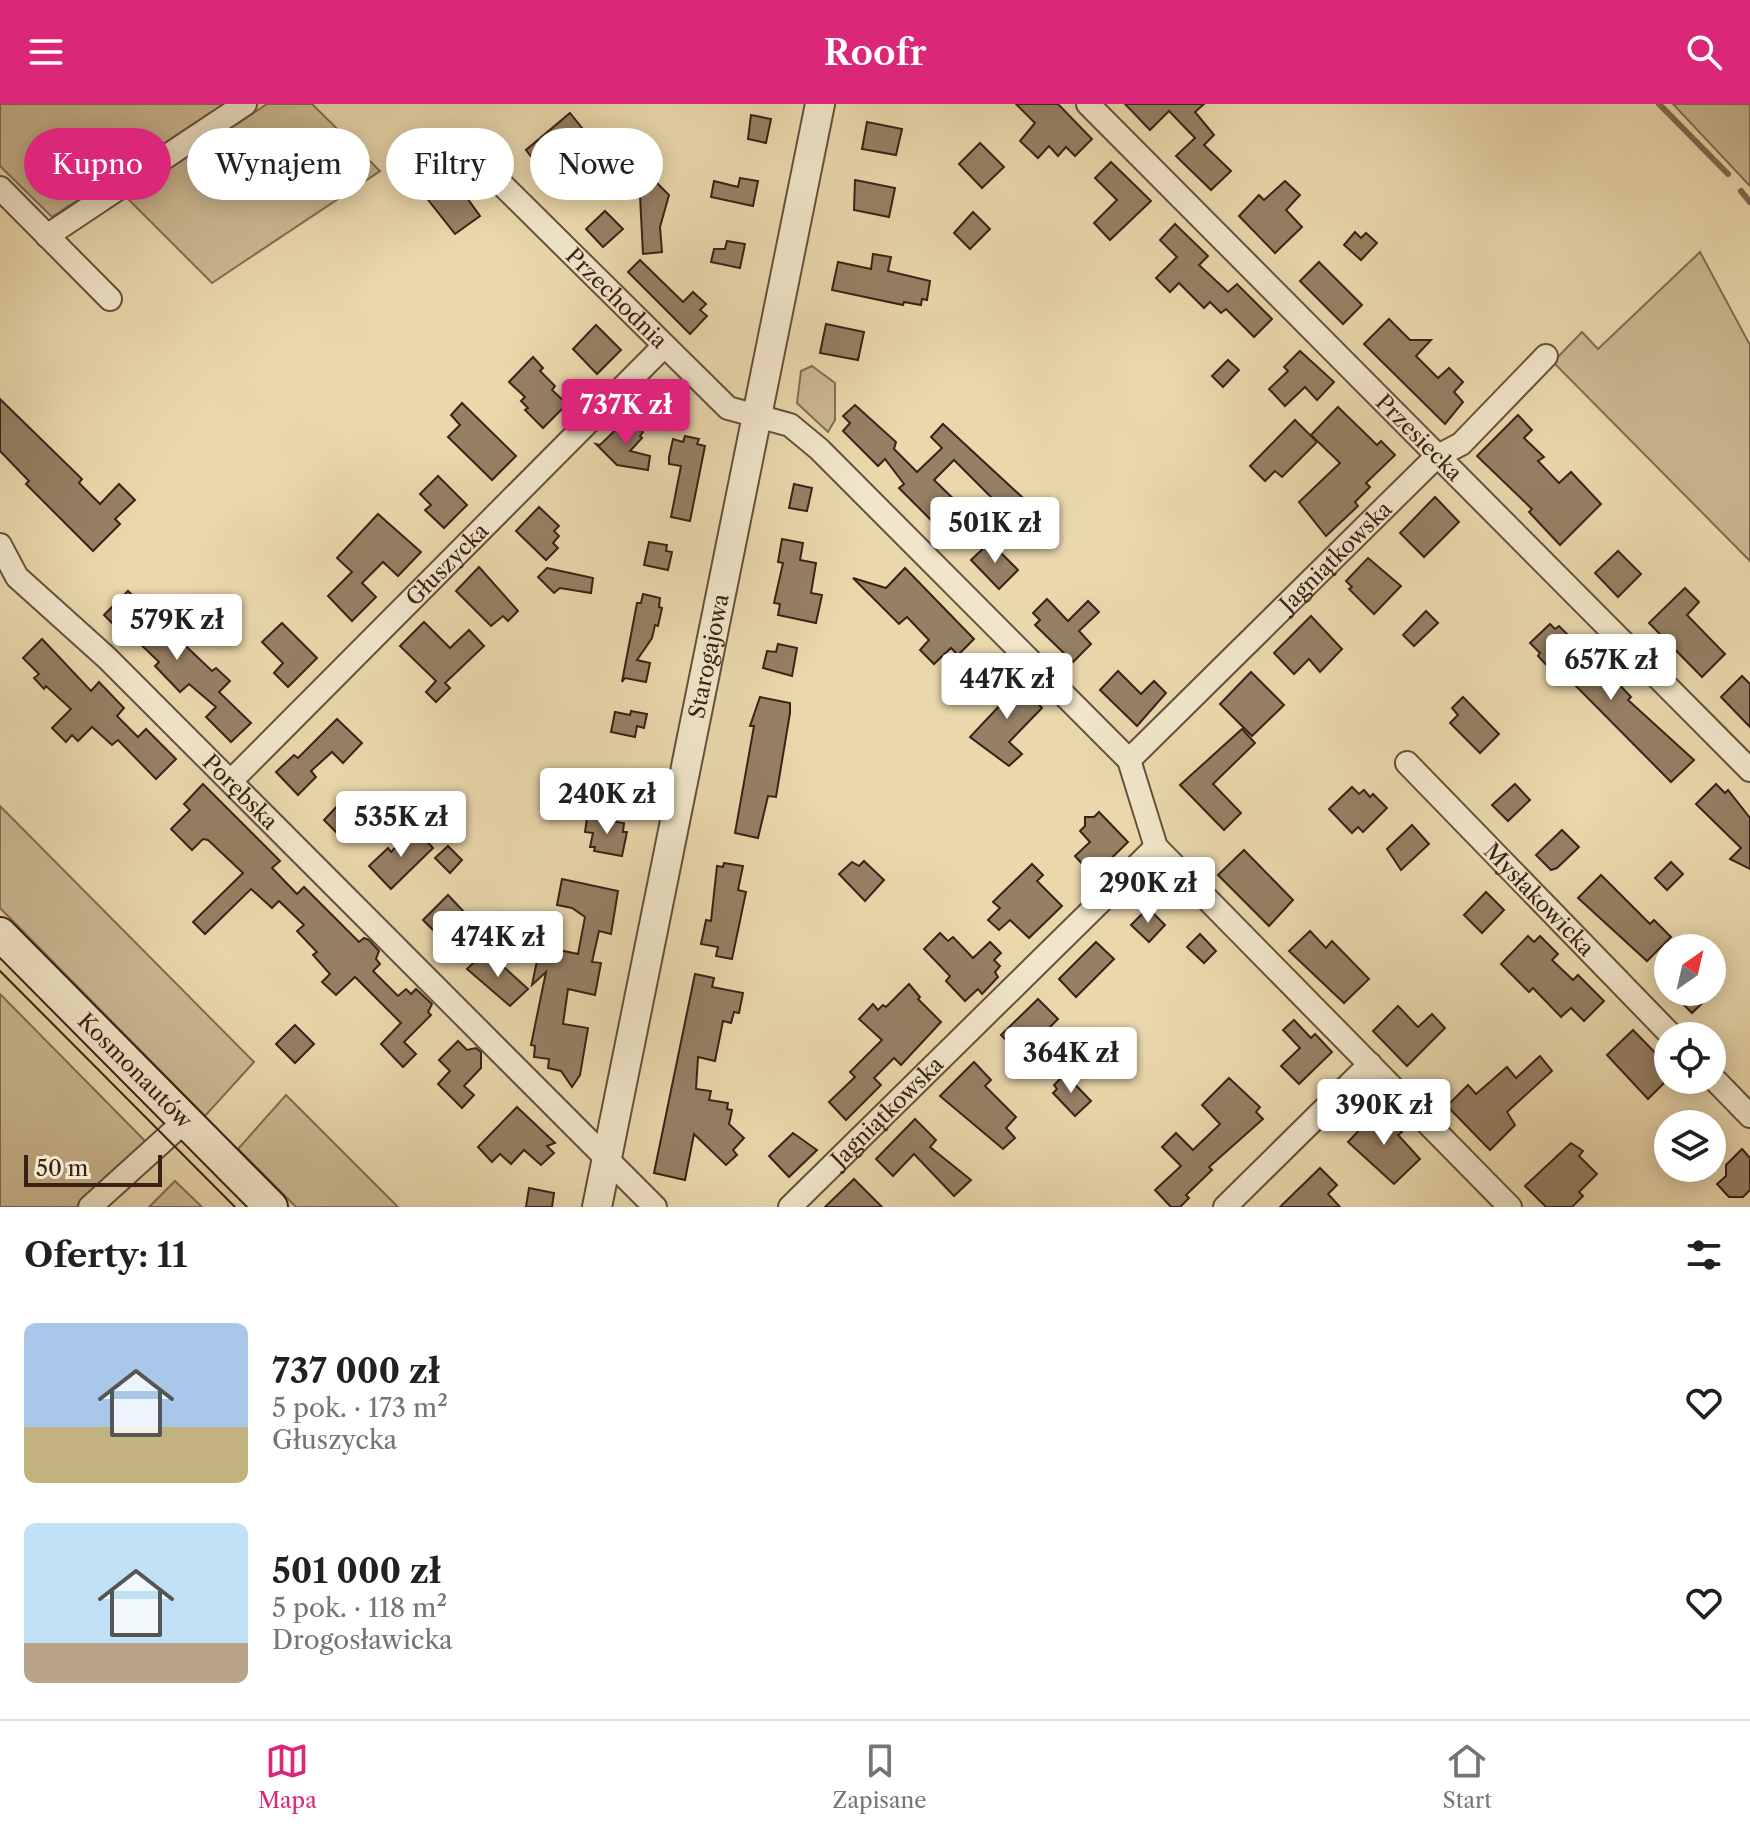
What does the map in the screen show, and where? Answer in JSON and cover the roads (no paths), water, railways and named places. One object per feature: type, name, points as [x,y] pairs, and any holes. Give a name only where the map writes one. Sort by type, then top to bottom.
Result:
[{"type":"main road","name":"Kosmonautów","points":[[0,934],[271,1207]]},
{"type":"street","points":[[47,236],[245,104]]},
{"type":"street","name":"Starogajowa","points":[[597,1207],[820,104]]},
{"type":"street","name":"Przesiecka","points":[[1088,104],[1750,770]]},
{"type":"street","points":[[0,188],[110,299]]},
{"type":"street","name":"Przechodnia","points":[[514,197],[728,408],[790,425],[819,449],[1129,760]]},
{"type":"street","name":"Głuszycka","points":[[231,781],[664,346]]},
{"type":"street","name":"Jagniątkowska","points":[[1129,760],[1436,457],[1461,444],[1546,356]]},
{"type":"street","name":"Porębska","points":[[0,545],[17,577],[107,658],[655,1207]]},
{"type":"street","points":[[1129,760],[1156,847],[1510,1207]]},
{"type":"street","name":"Mysłakowicka","points":[[1407,763],[1658,1022]]},
{"type":"street","name":"Jagniątkowska","points":[[790,1207],[1156,847]]},
{"type":"street","points":[[1225,1207],[1370,1064]]},
{"type":"street","points":[[1726,1091],[1750,1116]]},
{"type":"street","points":[[90,1207],[185,1121]]},
{"type":"waterway","points":[[1659,104],[1728,174]]},
{"type":"waterway","points":[[1741,191],[1750,202]]},
{"type":"tram line","points":[[0,971],[235,1207]]}]
